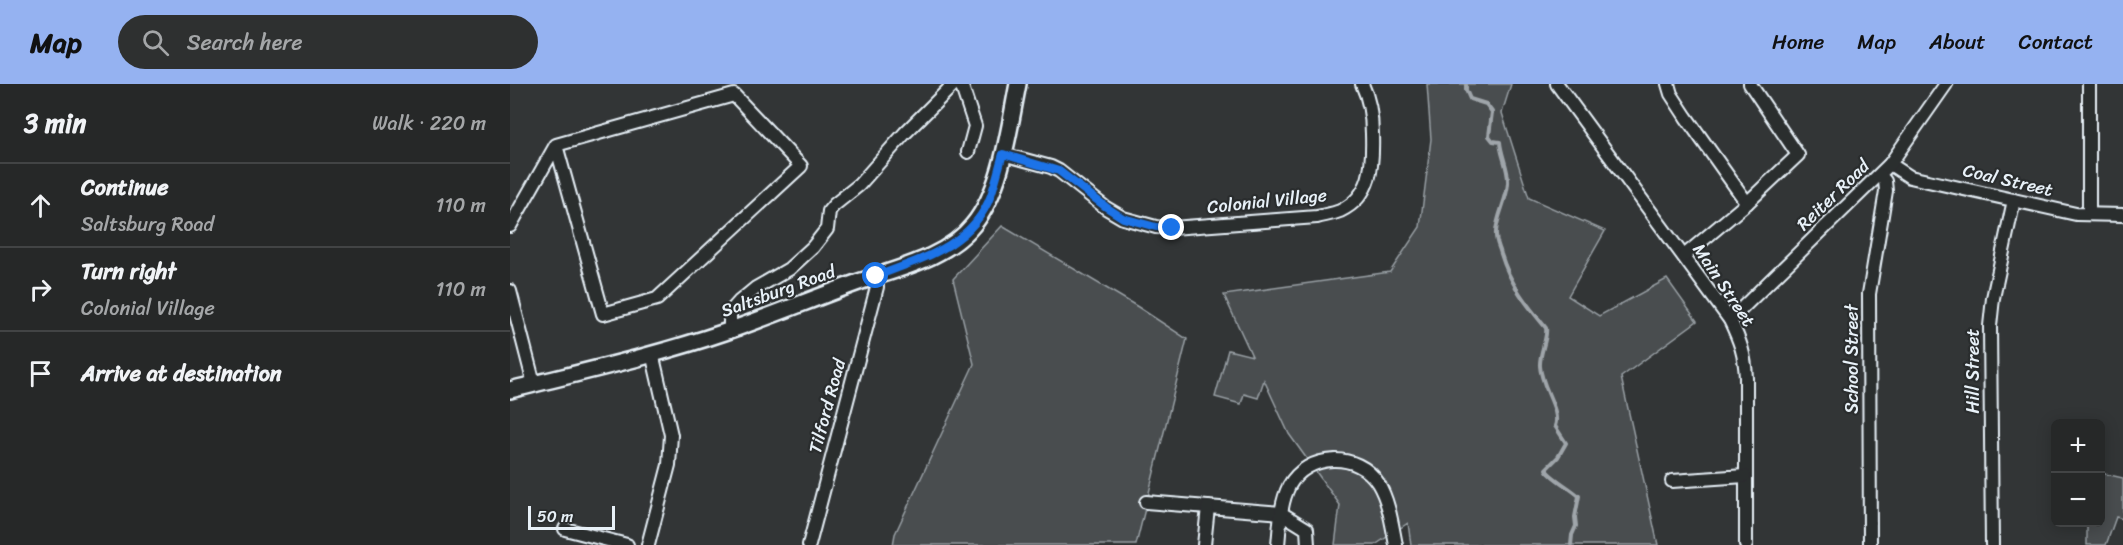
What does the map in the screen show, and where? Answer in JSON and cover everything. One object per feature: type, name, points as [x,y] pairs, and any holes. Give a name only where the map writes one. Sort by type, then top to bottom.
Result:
[{"type":"main road","name":"Saltsburg Road","points":[[510,390],[730,330],[876,276],[949,246],[968,232],[983,211],[990,196],[1003,154],[1018,84]]},
{"type":"street","points":[[730,330],[730,312],[739,302],[756,288],[789,269],[813,247],[826,230],[829,211],[834,205],[859,184],[904,133],[954,84]]},
{"type":"street","points":[[961,84],[975,126],[968,152]]},
{"type":"street","name":"Colonial Village","points":[[1003,154],[1051,167],[1123,218],[1156,227],[1172,228],[1317,217],[1340,211],[1355,200],[1370,178],[1373,159],[1371,109],[1362,84]]},
{"type":"street","name":"Main Street","points":[[1557,84],[1730,320],[1745,356],[1746,545]]},
{"type":"street","points":[[1668,84],[1671,94],[1686,117],[1747,203]]},
{"type":"street","points":[[1684,256],[1747,203],[1798,155],[1750,84]]},
{"type":"street","name":"Reiter Road","points":[[1730,320],[1880,175],[1946,84]]},
{"type":"street","points":[[2089,84],[2089,214]]},
{"type":"street","points":[[510,226],[555,145],[734,95],[801,166],[657,299],[603,314],[555,145]]},
{"type":"street","name":"Coal Street","points":[[1890,164],[1910,177],[2076,214],[2123,214]]},
{"type":"street","name":"School Street","points":[[1870,545],[1869,294],[1886,190],[1885,181],[1880,175]]},
{"type":"street","name":"Hill Street","points":[[1992,545],[1990,326],[1993,298],[2014,200]]},
{"type":"street","name":"Tilford Road","points":[[809,545],[877,287],[876,276]]},
{"type":"street","points":[[510,291],[534,384]]},
{"type":"street","points":[[648,545],[669,465],[670,435],[652,353]]},
{"type":"street","points":[[1278,545],[1281,513],[1289,486],[1307,467],[1333,459],[1352,463],[1371,474],[1378,483],[1385,497],[1396,545]]},
{"type":"street","points":[[1672,481],[1745,476]]},
{"type":"street","points":[[1146,502],[1281,513],[1307,529],[1308,545]]},
{"type":"street","points":[[1204,545],[1208,507]]},
{"type":"street","points":[[565,529],[627,545]]},
{"type":"shaded area","points":[[1427,84],[1511,84],[1502,113],[1529,198],[1605,231],[1568,296],[1599,316],[1667,279],[1697,321],[1621,377],[1658,545],[1411,545],[1408,523],[1375,545],[1335,545],[1340,505],[1289,434],[1264,380],[1258,398],[1244,394],[1241,404],[1215,397],[1228,350],[1252,356],[1224,295],[1390,272],[1420,227],[1431,139]]},
{"type":"shaded area","points":[[1002,226],[1187,339],[1136,545],[893,545],[895,534],[974,364],[953,279]]},
{"type":"shaded area","points":[[2105,474],[2123,478],[2123,519],[2116,517],[2106,545],[2087,545],[2087,527],[2105,527]]},
{"type":"waterway","points":[[1466,84],[1470,99],[1486,104],[1492,112],[1489,136],[1493,141],[1500,142],[1507,173],[1508,183],[1497,226],[1497,243],[1514,285],[1546,328],[1540,361],[1541,374],[1555,413],[1555,426],[1566,443],[1558,457],[1546,469],[1579,496],[1575,517],[1576,526],[1571,545]]},
{"type":"route","points":[[876,276],[949,246],[968,232],[983,211],[990,196],[1003,154],[1059,171],[1123,218],[1156,227],[1172,228]]}]
